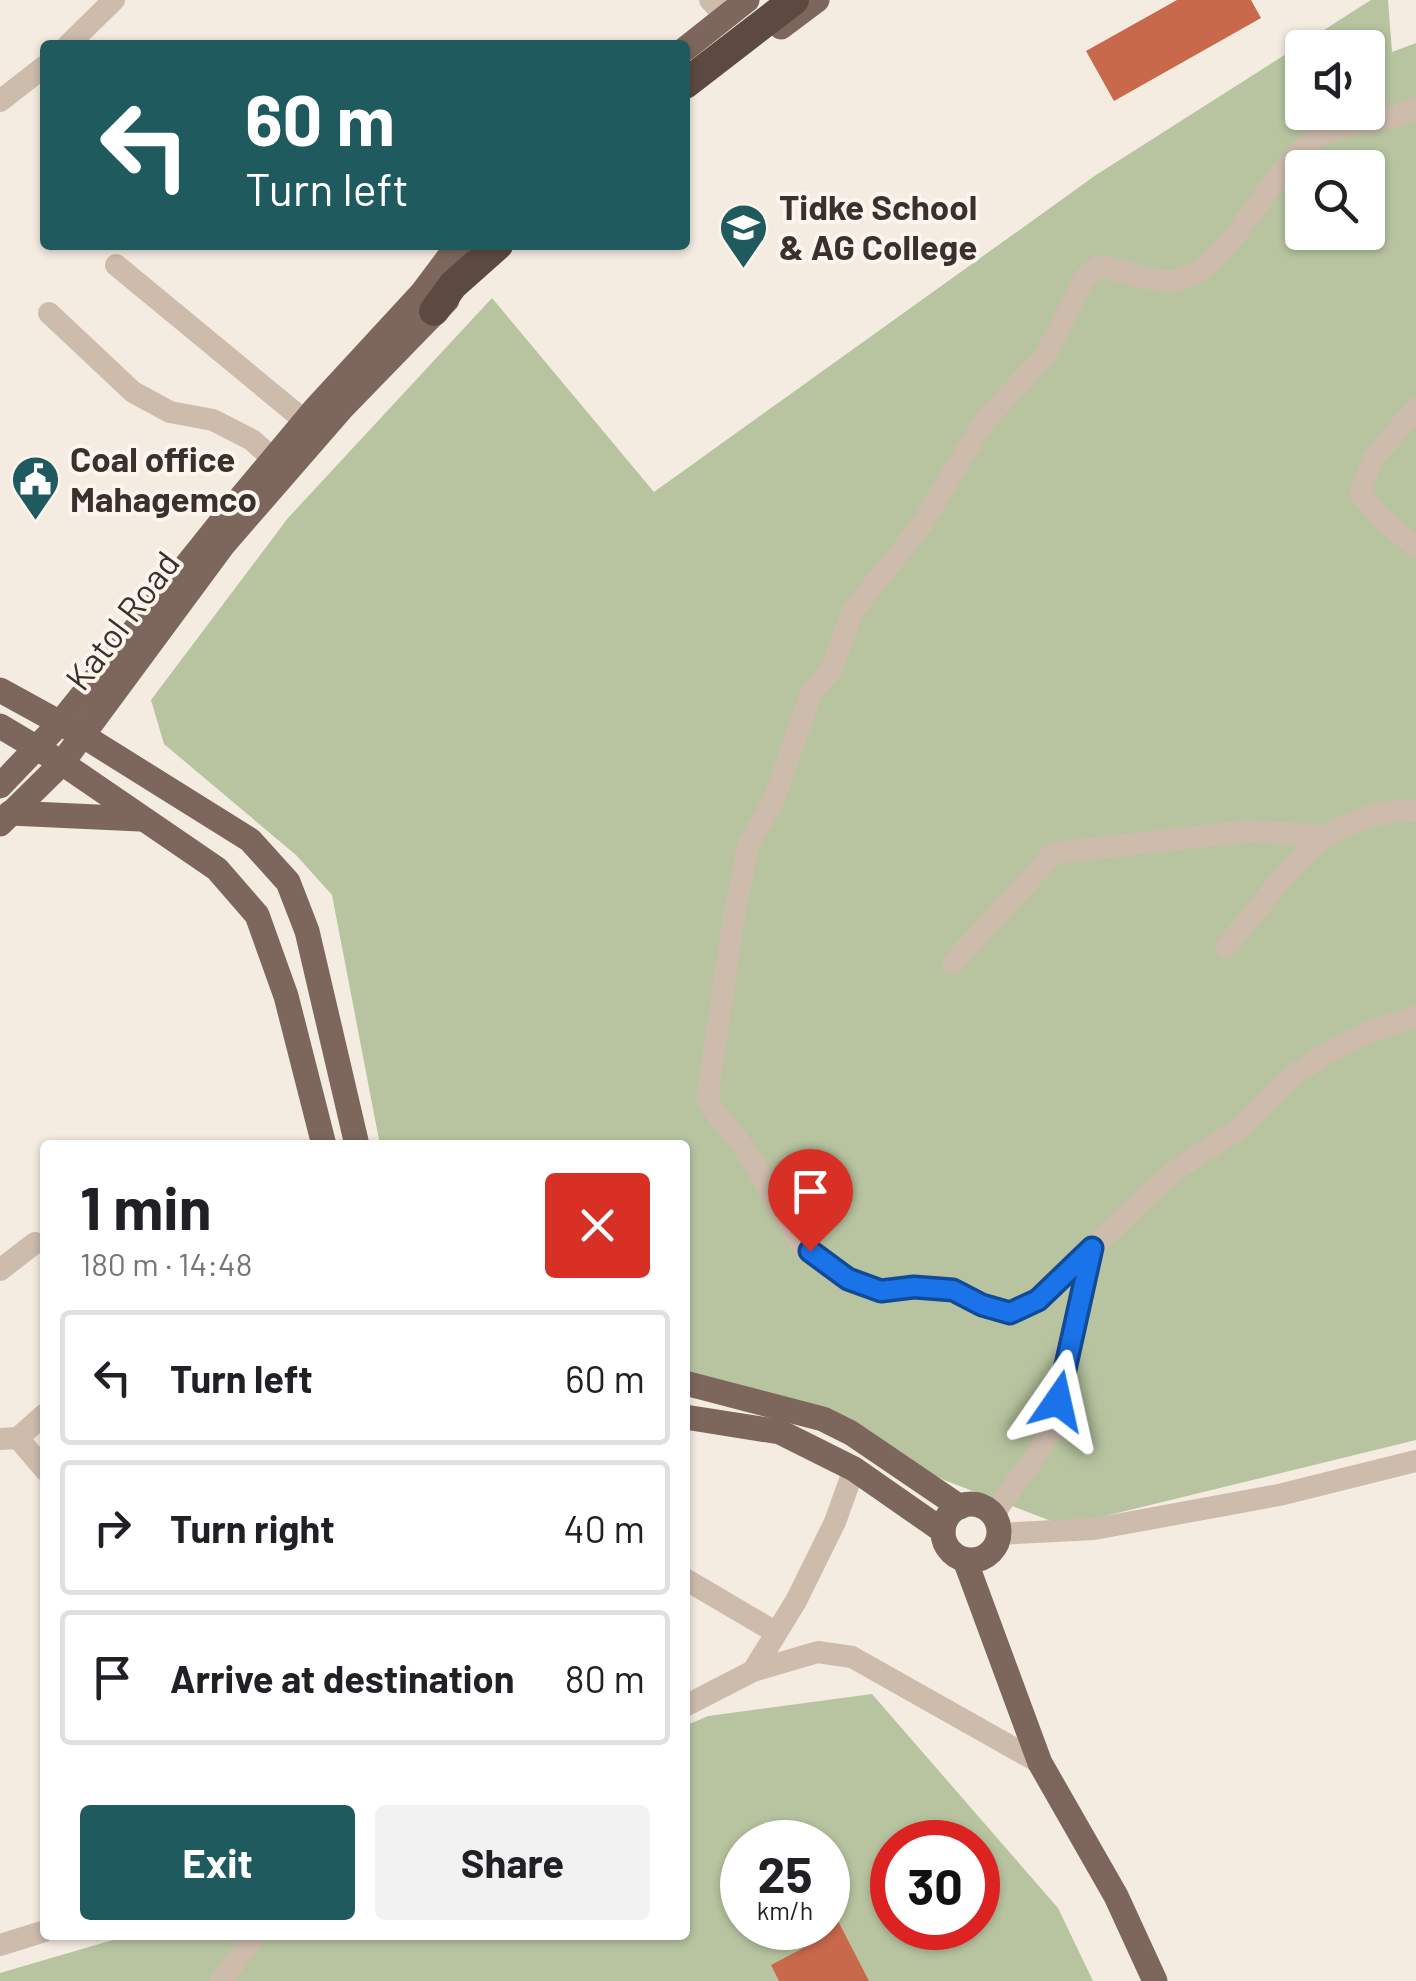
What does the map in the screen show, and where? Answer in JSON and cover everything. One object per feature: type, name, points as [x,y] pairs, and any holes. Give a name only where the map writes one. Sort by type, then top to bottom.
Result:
[{"type":"highway","points":[[690,67],[778,0]]},
{"type":"highway","points":[[690,80],[794,0]]},
{"type":"highway","points":[[428,302],[453,285],[482,250]]},
{"type":"main road","points":[[690,43],[718,8],[747,0]]},
{"type":"main road","points":[[690,96],[817,0]]},
{"type":"main road","name":"Katol Road","points":[[5,819],[62,763],[71,729],[272,459],[305,421],[428,302]]},
{"type":"main road","name":"Katol Road","points":[[0,786],[35,749],[71,729],[428,302]]},
{"type":"main road","points":[[0,690],[71,729],[250,840],[288,882],[307,931],[355,1140]]},
{"type":"main road","points":[[0,726],[62,763],[217,869],[257,915],[286,996],[323,1140]]},
{"type":"main road","points":[[5,819],[145,820]]},
{"type":"main road","points":[[690,1383],[824,1419],[960,1506]]},
{"type":"main road","points":[[690,1418],[780,1432],[854,1469],[943,1531]]},
{"type":"main road","points":[[960,1506],[984,1508],[996,1525],[994,1549],[981,1558],[966,1560],[953,1555],[945,1544],[943,1531],[948,1516],[960,1506]]},
{"type":"main road","points":[[966,1560],[1040,1763],[1116,1896],[1155,1981]]},
{"type":"street","points":[[73,40],[114,0]]},
{"type":"street","points":[[0,101],[40,70]]},
{"type":"street","points":[[1416,108],[1316,138],[1286,164],[1236,233],[1190,278],[1168,282],[1098,266],[1084,280],[1045,356],[985,420],[920,528],[852,612],[832,669],[812,691],[773,802],[749,844],[734,916],[707,1099],[739,1142],[791,1234],[828,1267],[881,1291],[914,1287],[953,1290],[982,1305],[1010,1313],[1038,1300],[1184,1164],[1240,1128],[1295,1074],[1324,1054],[1372,1031],[1416,1017]]},
{"type":"street","points":[[116,265],[305,421]]},
{"type":"street","points":[[49,313],[133,392],[170,412],[213,420],[252,440],[272,459]]},
{"type":"street","points":[[1416,409],[1374,457],[1360,492],[1381,518],[1416,547]]},
{"type":"street","points":[[1226,947],[1315,844],[1344,827],[1386,813],[1416,810]]},
{"type":"street","points":[[952,964],[1054,854],[1248,831],[1328,836]]},
{"type":"street","points":[[0,1270],[40,1242]]},
{"type":"street","points":[[1092,1248],[1052,1432],[996,1525],[1094,1528],[1278,1495],[1416,1461]]},
{"type":"street","points":[[40,1417],[9,1439],[40,1466]]},
{"type":"street","points":[[754,1671],[835,1522],[854,1469]]},
{"type":"street","points":[[690,1582],[775,1632]]},
{"type":"street","points":[[690,1703],[754,1671],[818,1652],[852,1656],[1040,1763]]},
{"type":"street","points":[[0,1945],[40,1933]]},
{"type":"street","points":[[221,1981],[251,1940]]},
{"type":"green space","points":[[1371,0],[1388,0],[1392,52],[1416,43],[1416,1440],[1064,1526],[944,1480],[890,1453],[690,1378],[690,1140],[379,1140],[332,895],[296,855],[164,744],[151,700],[288,518],[492,298],[654,492],[1096,175],[1285,55],[1285,130],[1385,130],[1385,30],[1324,30]]},
{"type":"green space","points":[[872,1694],[982,1820],[870,1820],[870,1950],[1000,1950],[1000,1841],[1058,1908],[1093,1981],[0,1981],[0,1973],[113,1940],[690,1940],[690,1724],[708,1716]]},
{"type":"building","points":[[1177,0],[1251,0],[1261,18],[1114,101],[1086,51]]},
{"type":"building","points":[[850,1944],[869,1981],[779,1981],[771,1965],[800,1950],[850,1950]]},
{"type":"place","name":"Tidke School & AG College","points":[[744,270]]},
{"type":"place","name":"Coal office Mahagemco","points":[[35,522]]},
{"type":"route","points":[[810,1251],[848,1279],[881,1291],[914,1287],[953,1290],[982,1305],[1010,1313],[1038,1300],[1092,1248],[1058,1401]]}]
